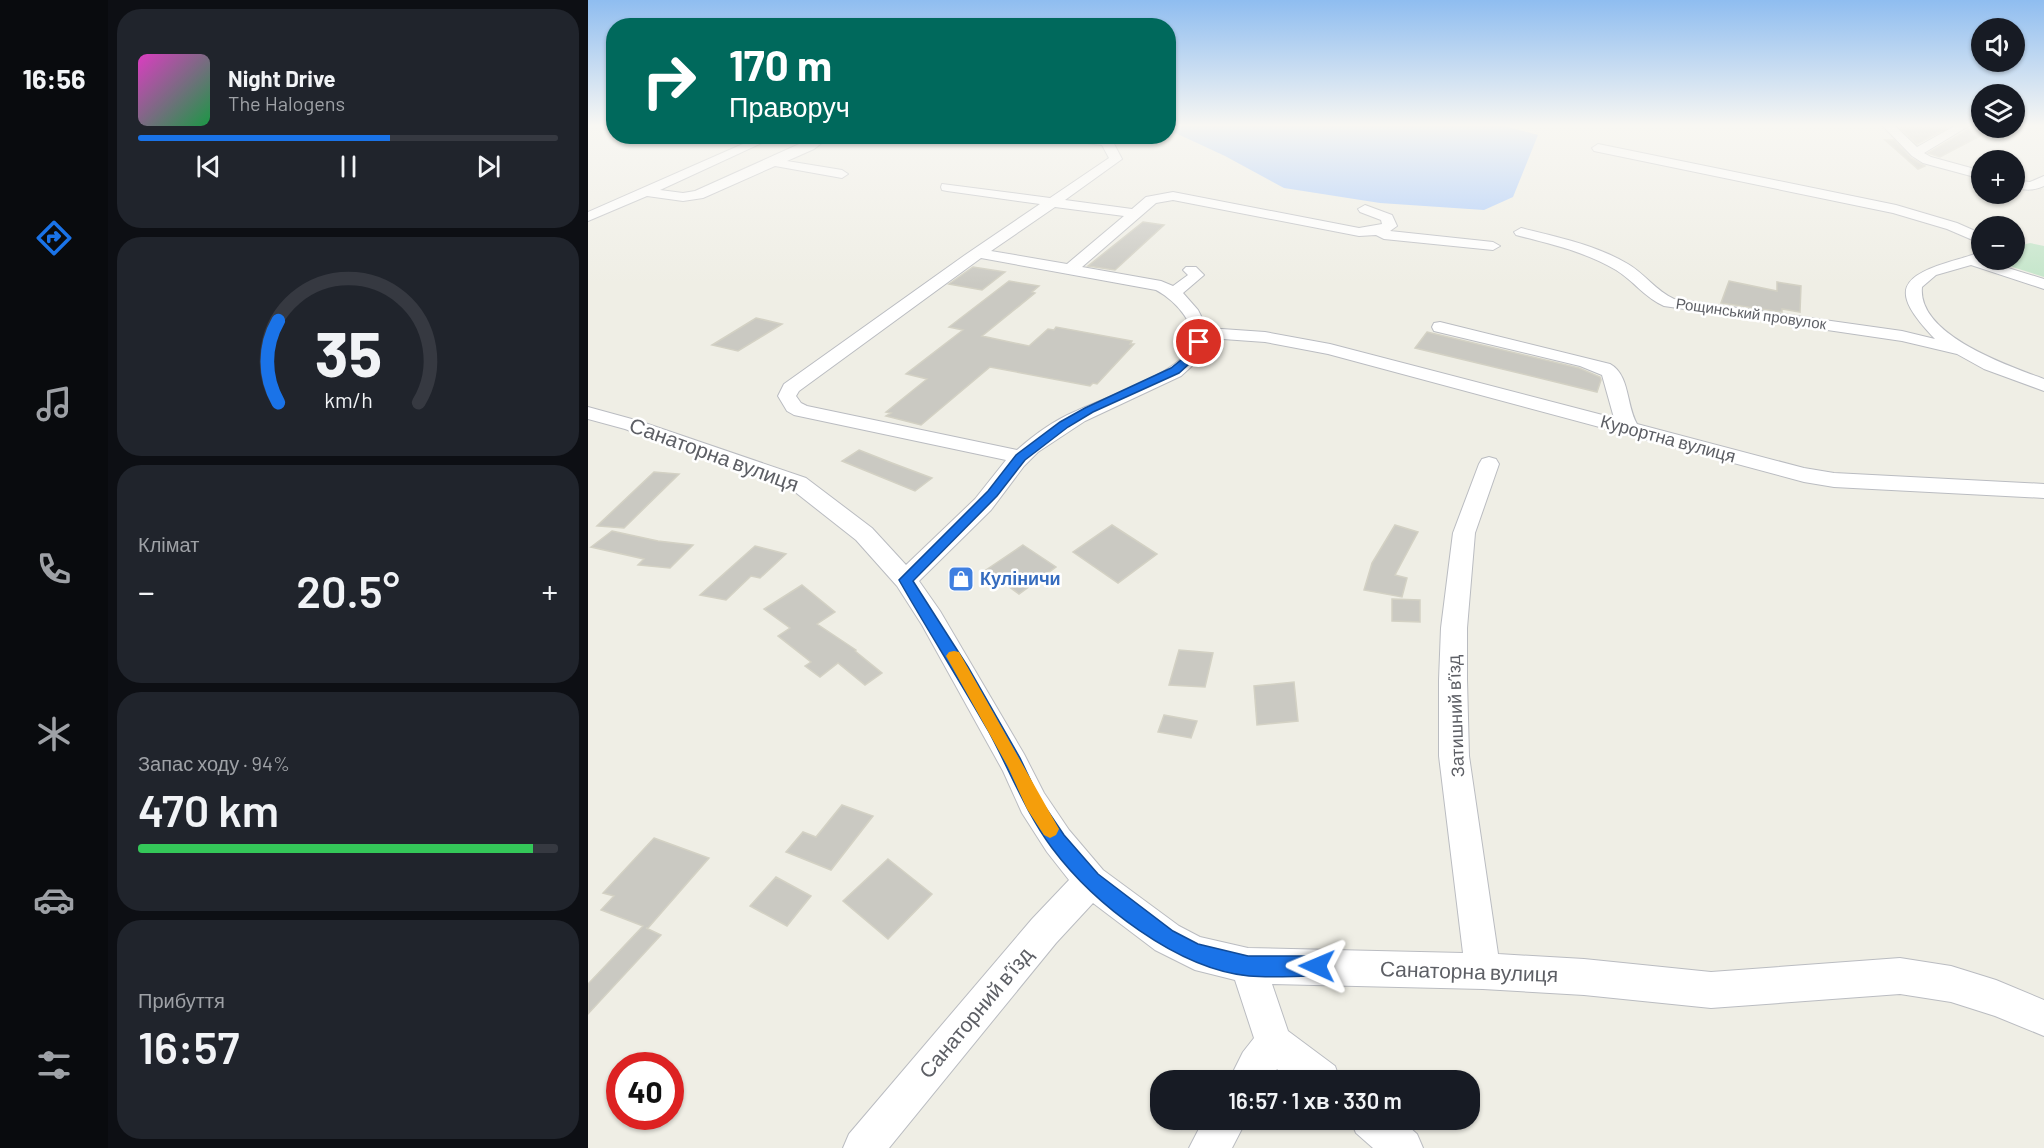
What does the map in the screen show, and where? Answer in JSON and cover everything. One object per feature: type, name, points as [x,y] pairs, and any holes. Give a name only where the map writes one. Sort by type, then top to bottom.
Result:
[{"type":"street","points":[[588,217],[677,178]]},
{"type":"street","points":[[644,192],[683,197],[698,195],[738,178]]},
{"type":"street","points":[[1020,457],[801,411],[794,407],[787,396],[791,388],[1089,178]]},
{"type":"street","points":[[1742,178],[1896,209],[1952,226],[1971,235]]},
{"type":"street","points":[[2025,186],[2036,186],[2044,180]]},
{"type":"street","points":[[947,187],[1135,214]]},
{"type":"street","points":[[2025,187],[2044,192]]},
{"type":"street","points":[[1071,269],[1153,199],[1171,196],[1386,238],[1493,246]]},
{"type":"street","points":[[1365,209],[1390,221],[1386,238]]},
{"type":"street","name":"Рощинський провулок","points":[[1521,232],[1607,259],[1638,278],[1654,296],[1670,303],[1902,336],[1961,350]]},
{"type":"street","points":[[906,580],[993,494],[1020,457],[1064,424],[1089,410],[1151,383],[1182,366],[1197,352],[1199,333],[1193,314],[1175,293],[1161,286],[980,253]]},
{"type":"street","points":[[1971,261],[1938,270],[1918,280],[1914,288],[1915,300],[1932,328],[1961,350],[2044,385]]},
{"type":"street","points":[[1175,293],[1178,288],[1193,280],[1196,275],[1191,270]]},
{"type":"street","points":[[2005,270],[2044,285]]},
{"type":"street","points":[[1440,327],[1586,362],[1612,372],[1616,381],[1618,404],[1629,428]]},
{"type":"street","name":"Курортна вулиця","points":[[1199,333],[1222,332],[1330,349],[1777,469],[1834,480],[2044,491]]},
{"type":"street","name":"Санаторна вулиця","points":[[588,413],[632,425],[798,483],[864,534],[906,580],[963,671],[1014,763],[1033,803],[1058,841],[1091,881],[1176,943],[1195,953],[1248,966],[1484,971],[1584,977],[1711,990],[1900,976],[1951,984],[1996,998],[2044,1018]]},
{"type":"street","name":"Затишний в’їзд","points":[[1484,971],[1454,756],[1453,680],[1454,628],[1464,533],[1489,464]]},
{"type":"street","name":"Санаторний в’їзд","points":[[863,1148],[1044,931],[1091,881]]},
{"type":"street","points":[[1248,966],[1274,1043],[1308,1070]]},
{"type":"street","points":[[1253,1070],[1274,1043]]},
{"type":"street","points":[[1209,1148],[1220,1130]]},
{"type":"street","points":[[1383,1130],[1403,1148]]},
{"type":"green space","points":[[2025,244],[2044,246],[2044,277],[2022,270],[2025,270]]},
{"type":"water","points":[[1265,178],[1521,178],[1513,197],[1484,210],[1380,203],[1284,188]]},
{"type":"building","points":[[1143,222],[1164,225],[1115,270],[1088,266]]},
{"type":"building","points":[[973,267],[1005,272],[982,290],[949,284]]},
{"type":"building","points":[[1009,281],[1039,286],[1032,292],[1035,293],[982,336],[1029,346],[1048,329],[1054,330],[1056,327],[1132,341],[1130,344],[1134,344],[1097,384],[1093,383],[1090,386],[990,367],[921,425],[886,416],[891,413],[886,412],[927,379],[906,374],[963,330],[949,327]]},
{"type":"building","points":[[1729,281],[1777,291],[1777,282],[1801,286],[1800,312],[1782,309],[1782,312],[1721,303]]},
{"type":"building","points":[[756,318],[782,324],[738,351],[712,345]]},
{"type":"building","points":[[1427,332],[1579,368],[1600,377],[1601,380],[1597,392],[1415,348]]},
{"type":"building","points":[[859,450],[932,478],[915,491],[842,461]]},
{"type":"building","points":[[654,472],[679,474],[624,528],[597,526]]},
{"type":"building","points":[[1112,525],[1157,554],[1118,583],[1073,552]]},
{"type":"building","points":[[1395,525],[1418,532],[1395,575],[1407,578],[1402,597],[1364,590],[1372,563]]},
{"type":"building","points":[[612,531],[658,541],[693,545],[670,568],[638,565],[644,559],[591,547]]},
{"type":"building","points":[[1023,545],[1056,567],[1019,594],[986,570]]},
{"type":"building","points":[[755,546],[786,554],[760,578],[751,576],[726,600],[700,595]]},
{"type":"building","points":[[802,585],[835,612],[817,624],[856,650],[882,673],[865,685],[838,663],[820,677],[805,666],[811,662],[778,636],[790,628],[764,609]]},
{"type":"building","points":[[1392,599],[1420,600],[1420,622],[1392,621]]},
{"type":"building","points":[[1179,650],[1213,653],[1205,687],[1169,685]]},
{"type":"building","points":[[1294,682],[1298,721],[1257,725],[1254,686]]},
{"type":"building","points":[[1164,715],[1197,721],[1191,738],[1158,732]]},
{"type":"building","points":[[842,805],[873,816],[831,870],[786,852],[803,832],[816,837]]},
{"type":"building","points":[[654,838],[709,858],[646,928],[661,935],[588,1014],[588,984],[643,926],[601,910],[614,896],[603,893]]},
{"type":"building","points":[[888,859],[932,894],[888,939],[843,901]]},
{"type":"building","points":[[776,877],[811,896],[787,926],[750,906]]},
{"type":"slow traffic","points":[[954,656],[1014,763],[1033,803],[1050,829]]},
{"type":"place","name":"Куліничи","points":[[961,579]]},
{"type":"route","points":[[1199,342],[1197,352],[1175,371],[1089,410],[1064,424],[1020,457],[993,494],[906,580],[963,671],[1014,763],[1033,803],[1058,841],[1091,881],[1167,938],[1195,953],[1248,966],[1317,966]]}]
